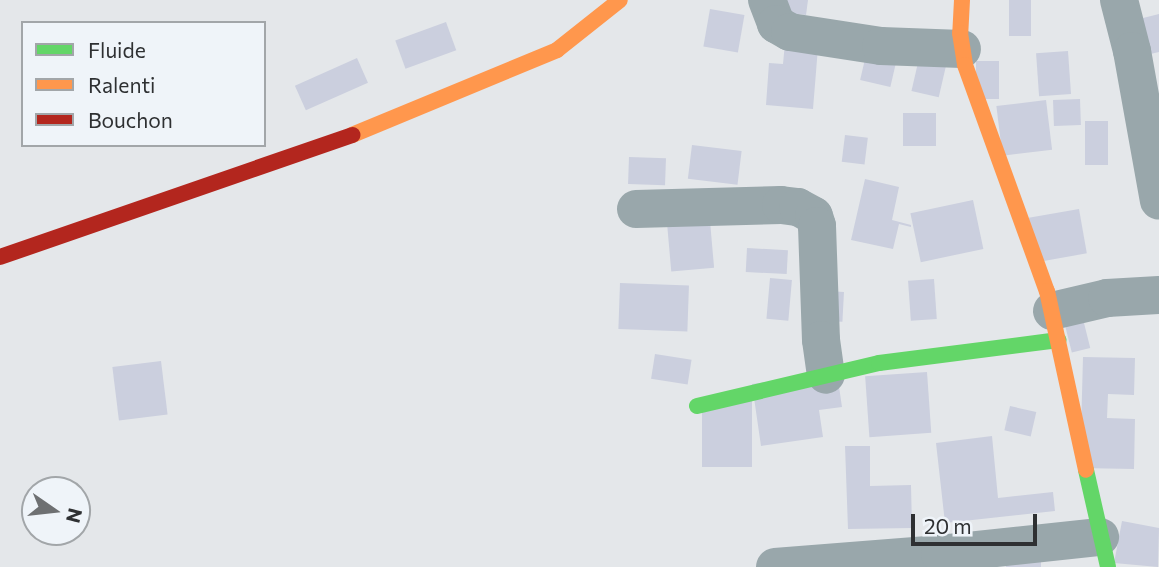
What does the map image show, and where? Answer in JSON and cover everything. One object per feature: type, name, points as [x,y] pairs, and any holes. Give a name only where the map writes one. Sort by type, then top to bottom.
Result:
[{"type":"street","points":[[0,257],[324,146],[498,77],[557,50],[620,0]]},
{"type":"street","points":[[767,0],[776,23],[790,32],[881,46],[962,49]]},
{"type":"street","points":[[775,567],[940,554],[1104,552],[1055,326],[962,49],[962,0]]},
{"type":"street","points":[[1119,0],[1132,51],[1159,201]]},
{"type":"street","points":[[636,209],[791,205],[814,216],[826,375]]},
{"type":"street","points":[[696,407],[879,363],[1055,326],[1107,298],[1159,295]]},
{"type":"building","points":[[769,0],[808,0],[806,15],[767,10]]},
{"type":"building","points":[[1009,0],[1031,0],[1031,36],[1009,36]]},
{"type":"building","points":[[710,9],[744,15],[738,53],[703,46]]},
{"type":"building","points":[[1159,14],[1159,52],[1129,59],[1119,24]]},
{"type":"building","points":[[446,22],[456,50],[406,69],[395,40]]},
{"type":"building","points":[[786,32],[819,35],[813,109],[766,105],[769,63],[783,64]]},
{"type":"building","points":[[868,46],[898,53],[890,87],[860,80]]},
{"type":"building","points":[[1068,51],[1071,94],[1039,96],[1036,53]]},
{"type":"building","points":[[920,54],[947,60],[939,97],[911,91]]},
{"type":"building","points":[[357,58],[368,83],[306,110],[295,86]]},
{"type":"building","points":[[976,61],[999,61],[999,99],[976,99]]},
{"type":"building","points":[[1080,99],[1081,125],[1054,126],[1053,100]]},
{"type":"building","points":[[1046,100],[1052,150],[1002,156],[996,106]]},
{"type":"building","points":[[903,113],[936,113],[936,146],[903,146]]},
{"type":"building","points":[[1085,121],[1108,121],[1108,165],[1085,165]]},
{"type":"building","points":[[845,135],[868,138],[865,165],[842,162]]},
{"type":"building","points":[[692,145],[742,151],[737,185],[688,179]]},
{"type":"building","points":[[629,157],[666,158],[665,185],[628,184]]},
{"type":"building","points":[[865,179],[899,187],[892,220],[911,227],[899,224],[893,249],[851,240]]},
{"type":"building","points":[[973,200],[983,249],[921,262],[910,213]]},
{"type":"building","points":[[1079,209],[1087,253],[1037,262],[1029,218]]},
{"type":"building","points":[[710,221],[714,268],[671,272],[667,225]]},
{"type":"building","points":[[747,248],[788,250],[787,274],[746,272]]},
{"type":"building","points":[[770,278],[792,280],[788,321],[766,319]]},
{"type":"building","points":[[934,279],[937,319],[911,321],[908,281]]},
{"type":"building","points":[[620,283],[689,285],[687,331],[618,329]]},
{"type":"building","points":[[827,291],[844,292],[842,322],[825,321]]},
{"type":"building","points":[[1082,315],[1090,348],[1072,353],[1064,320]]},
{"type":"building","points":[[655,354],[692,360],[688,384],[651,379]]},
{"type":"building","points":[[1083,357],[1135,358],[1134,395],[1108,394],[1107,418],[1135,419],[1134,469],[1080,468]]},
{"type":"building","points":[[161,361],[168,415],[119,421],[112,367]]},
{"type":"building","points":[[927,372],[931,433],[869,437],[865,376]]},
{"type":"building","points":[[837,373],[842,407],[819,410],[823,437],[761,446],[752,384]]},
{"type":"building","points":[[702,400],[752,400],[752,467],[702,467]]},
{"type":"building","points":[[1010,406],[1036,412],[1031,436],[1004,430]]},
{"type":"building","points":[[992,436],[998,498],[1053,492],[1055,511],[945,523],[936,443]]},
{"type":"building","points":[[845,446],[870,446],[870,486],[911,485],[912,528],[848,529]]},
{"type":"building","points":[[1122,521],[1159,528],[1158,567],[1114,563]]},
{"type":"building","points":[[1006,558],[1041,558],[1041,567],[1006,567]]},
{"type":"traffic: fast","points":[[697,406],[879,363],[1059,340]]},
{"type":"traffic: fast","points":[[1086,470],[1108,567]]},
{"type":"traffic: slow","points":[[352,135],[557,50],[620,0]]},
{"type":"traffic: slow","points":[[962,0],[960,33],[965,65],[1047,291],[1086,470]]},
{"type":"traffic: jam","points":[[0,257],[352,135]]}]
